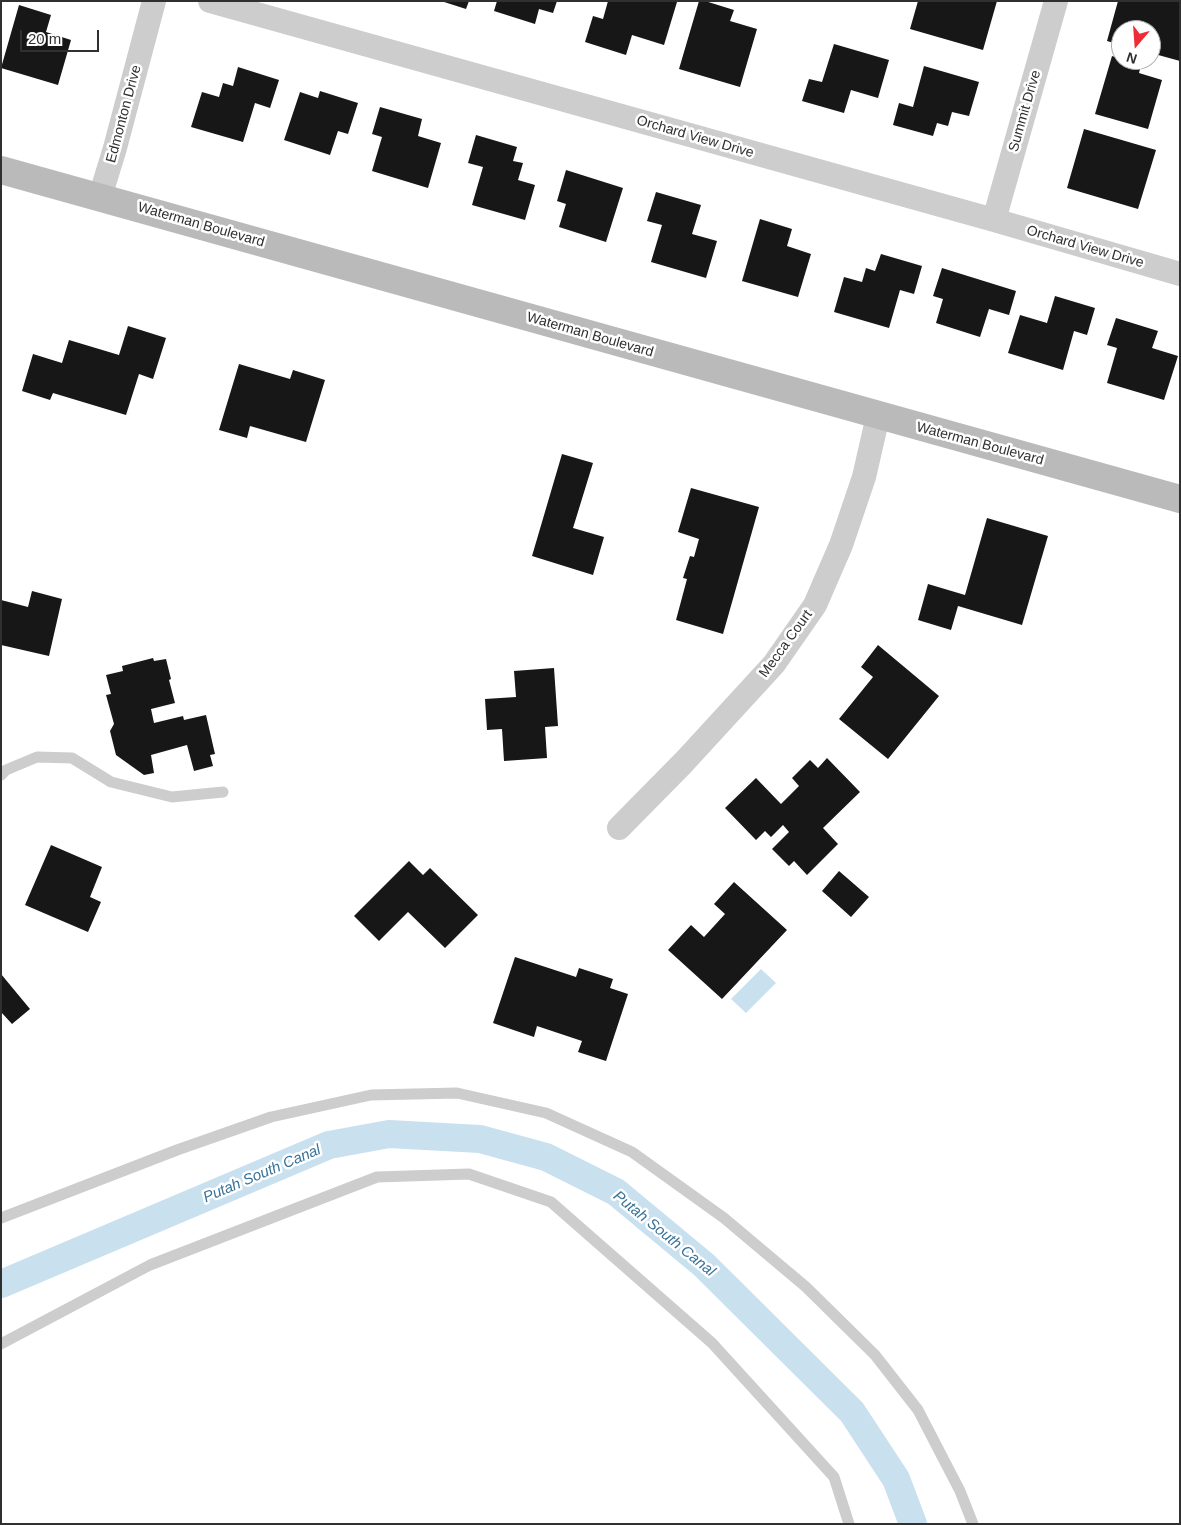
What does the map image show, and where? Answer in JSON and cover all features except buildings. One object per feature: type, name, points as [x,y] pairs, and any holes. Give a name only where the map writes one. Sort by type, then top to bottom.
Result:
[{"type":"main road","name":"Waterman Boulevard","points":[[1,170],[1180,499]]},
{"type":"street","name":"Edmonton Drive","points":[[100,197],[154,1]]},
{"type":"street","name":"Orchard View Drive","points":[[210,1],[994,220],[1180,274]]},
{"type":"street","name":"Summit Drive","points":[[994,220],[1056,1]]},
{"type":"street","name":"Mecca Court","points":[[619,828],[684,762],[774,664],[815,605],[841,545],[864,477],[878,416]]},
{"type":"lane","points":[[1,774],[37,757],[72,758],[111,782],[172,797],[223,792]]},
{"type":"lane","points":[[1,1218],[177,1150],[271,1117],[370,1095],[457,1093],[546,1113],[632,1152],[724,1218],[806,1287],[875,1355],[918,1410],[960,1491],[973,1524]]},
{"type":"lane","points":[[1,1344],[150,1265],[377,1177],[469,1174],[551,1202],[712,1343],[834,1477],[848,1524]]},
{"type":"water","points":[[761,969],[776,983],[746,1013],[731,999]]},
{"type":"waterway","name":"Putah South Canal","points":[[1,1284],[329,1145],[389,1134],[480,1139],[546,1157],[616,1192],[704,1265],[852,1412],[896,1479],[913,1524]]}]
